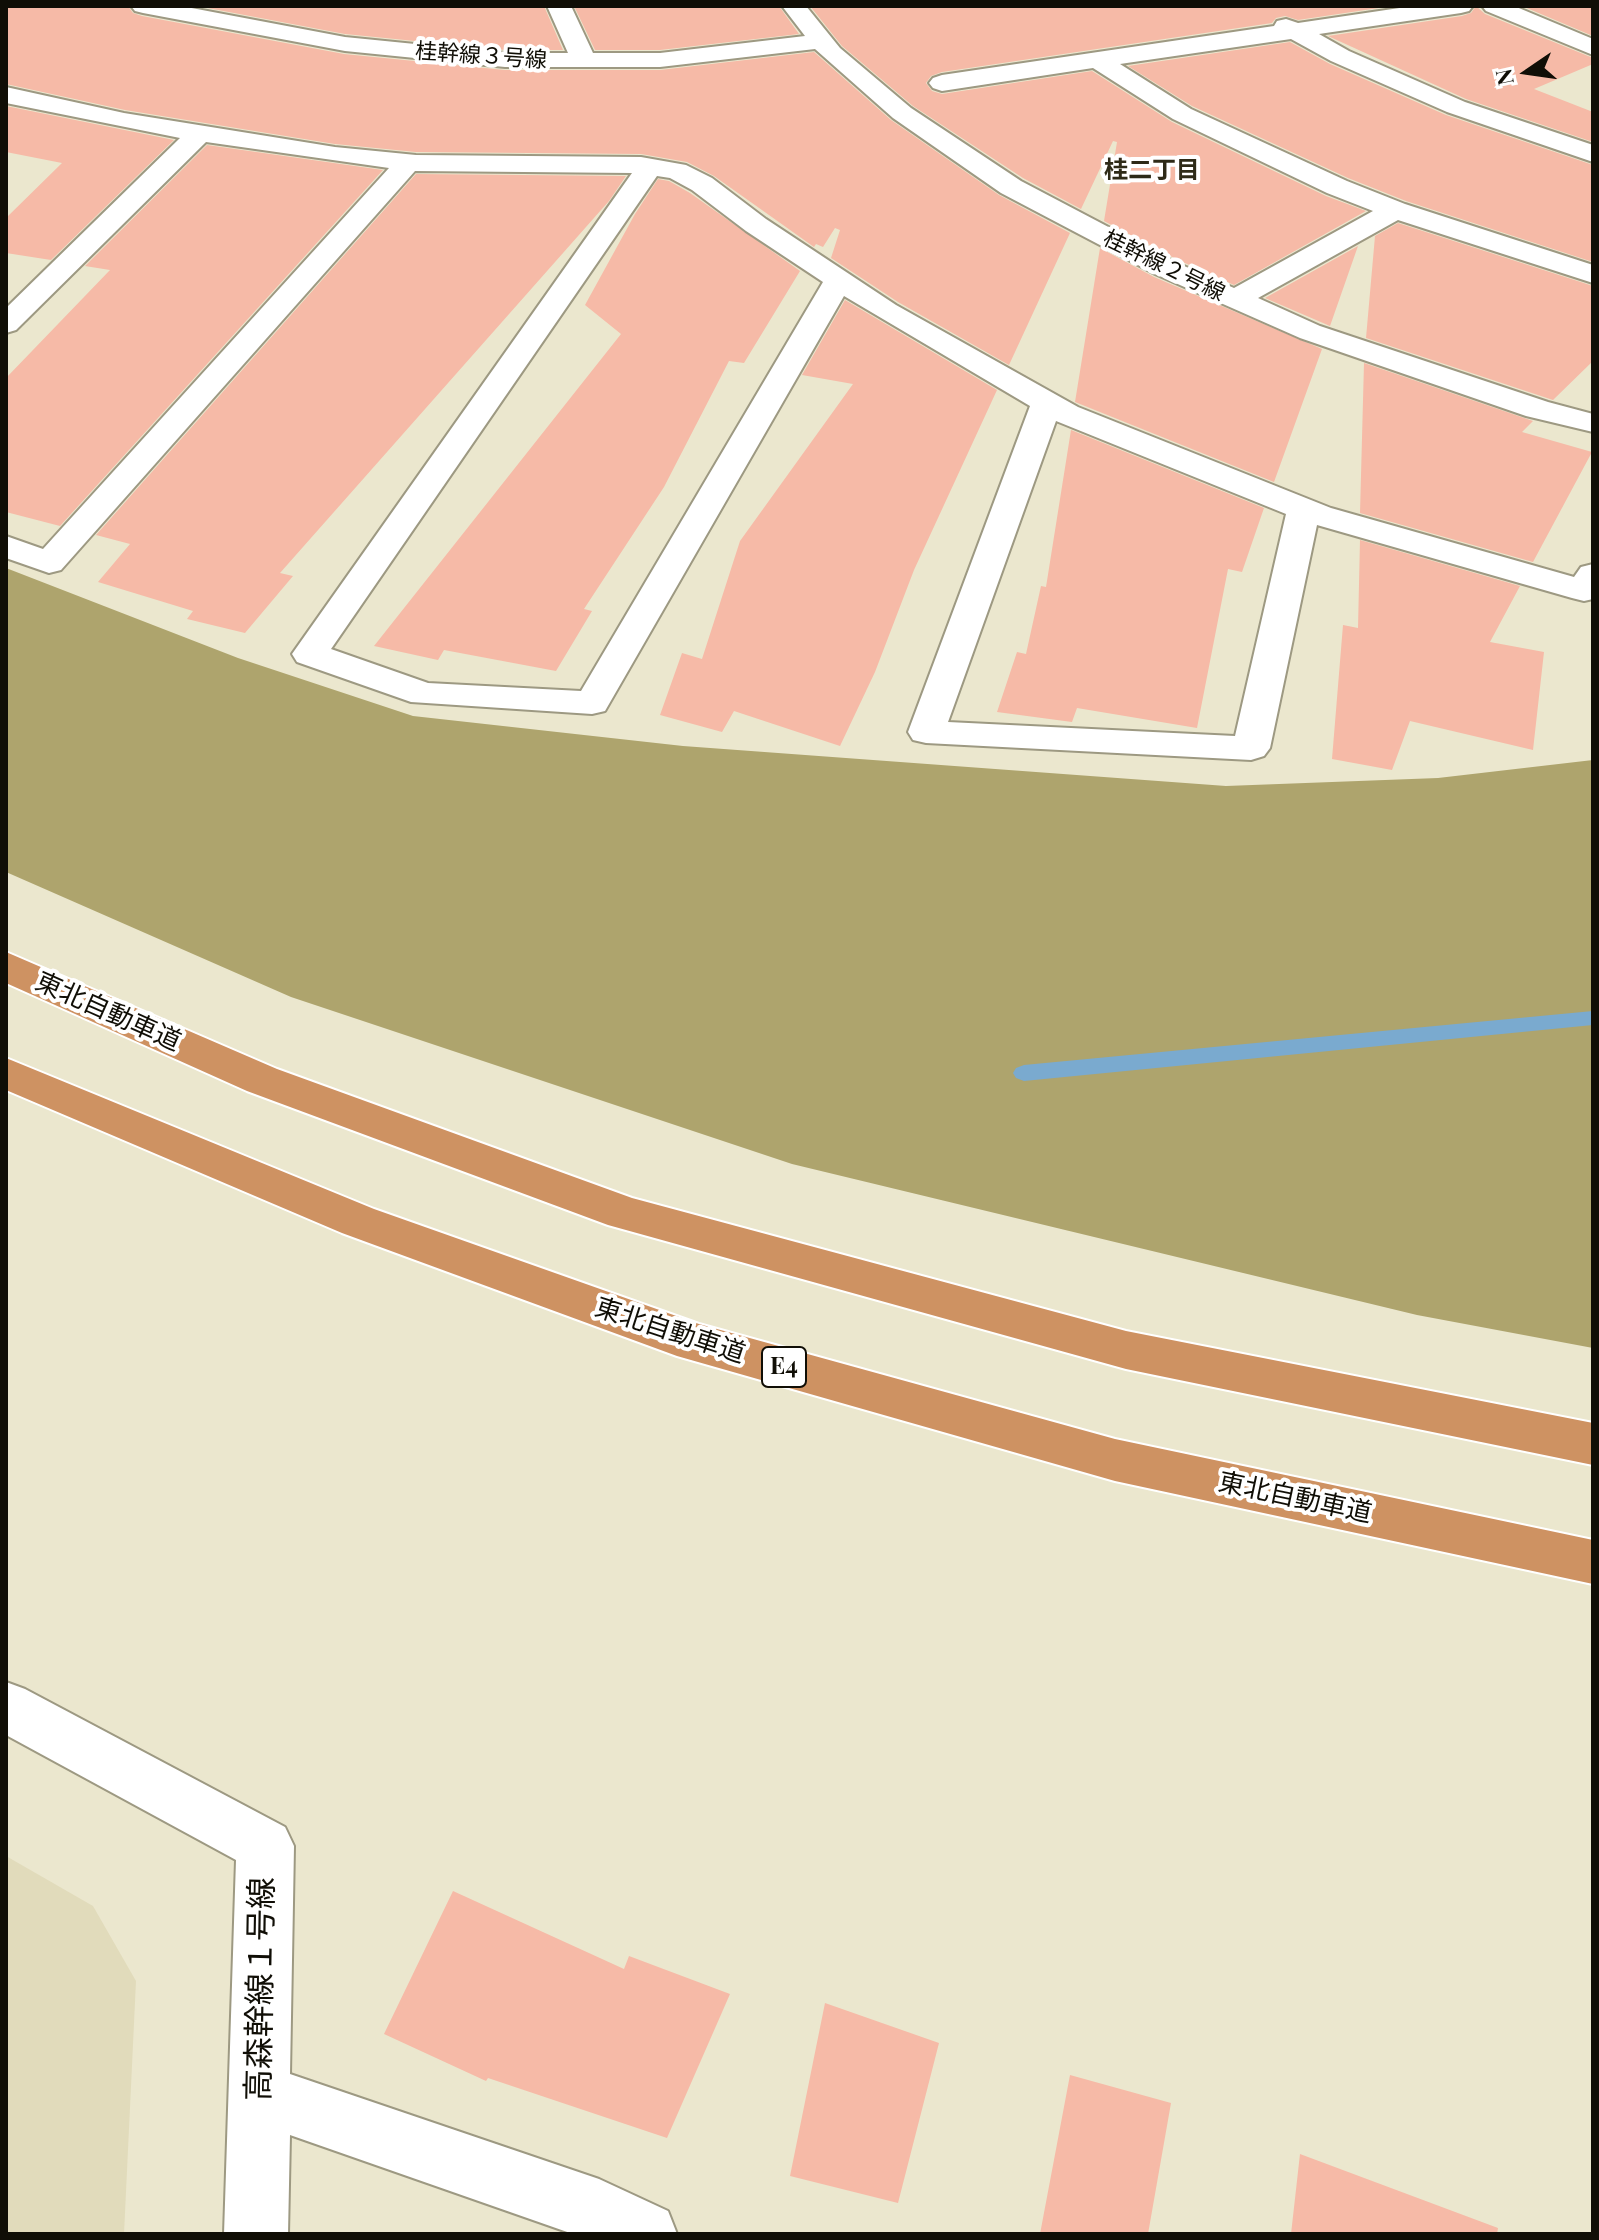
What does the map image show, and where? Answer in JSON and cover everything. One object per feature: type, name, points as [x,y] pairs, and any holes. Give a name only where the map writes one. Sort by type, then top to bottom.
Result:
[{"type":"highway","name":"東北自動車道","points":[[6,966],[262,1080],[624,1213],[1126,1350],[1593,1444]]},
{"type":"highway","name":"東北自動車道","points":[[6,1073],[358,1221],[694,1342],[1115,1460],[1593,1562]]},
{"type":"street","name":"桂幹線３号線","points":[[143,6],[345,44],[430,55],[585,62],[691,57],[822,41]]},
{"type":"street","points":[[559,6],[585,62]]},
{"type":"street","name":"桂幹線２号線","points":[[794,6],[858,78],[902,113],[1011,187],[1165,268],[1310,332],[1439,377],[1593,423]]},
{"type":"street","points":[[942,83],[1461,6]]},
{"type":"street","points":[[1494,6],[1593,48]]},
{"type":"street","points":[[1266,14],[1340,56],[1456,107],[1593,154]]},
{"type":"street","points":[[1097,60],[1182,114],[1337,187],[1395,210],[1593,274]]},
{"type":"street","points":[[7,96],[335,155],[409,162],[650,167],[677,171],[702,184],[756,225],[899,318],[1067,414],[1304,509],[1445,553],[1584,591],[1593,574]]},
{"type":"street","points":[[6,324],[200,133]]},
{"type":"street","points":[[6,546],[49,563],[409,162]]},
{"type":"street","points":[[650,167],[310,654],[424,694],[592,703],[839,280]]},
{"type":"street","points":[[1234,300],[1395,210]]},
{"type":"street","points":[[1047,403],[926,732],[1251,748],[1304,509]]},
{"type":"street","name":"高森幹線１号線","points":[[6,1707],[265,1846],[256,2234]]},
{"type":"street","points":[[259,2094],[599,2211],[645,2234]]},
{"type":"shaded area","points":[[6,568],[238,658],[413,716],[683,746],[1226,786],[1438,778],[1593,760],[1593,1348],[1417,1315],[792,1164],[291,997],[6,872]]},
{"type":"shaded area","points":[[6,1856],[93,1906],[136,1981],[124,2234],[6,2234]]},
{"type":"building","points":[[6,6],[128,6],[133,13],[142,16],[344,54],[505,70],[660,70],[814,52],[891,120],[999,195],[1070,233],[1009,365],[898,302],[831,258],[840,230],[835,228],[823,247],[816,244],[814,247],[714,176],[687,162],[641,154],[416,152],[335,144],[125,110],[6,84]]},
{"type":"building","points":[[197,6],[544,6],[563,50],[505,50],[345,34]]},
{"type":"building","points":[[574,6],[779,6],[799,34],[660,50],[595,50]]},
{"type":"building","points":[[810,6],[1392,6],[1298,20],[1285,16],[1276,18],[1272,23],[942,72],[931,76],[926,83],[932,91],[942,94],[1092,71],[1172,122],[1326,196],[1366,211],[1234,285],[1104,221],[1117,142],[1113,141],[1081,209],[1023,178],[913,106],[842,46]]},
{"type":"building","points":[[1476,6],[1485,14],[1593,58],[1593,64],[1534,89],[1593,112],[1593,142],[1466,99],[1328,36],[1462,16],[1471,13]]},
{"type":"building","points":[[1522,6],[1593,6],[1593,36]]},
{"type":"building","points":[[1290,42],[1330,64],[1446,115],[1593,165],[1593,262],[1406,201],[1348,178],[1192,106],[1128,66]]},
{"type":"building","points":[[6,106],[174,140],[51,260],[6,253],[6,218],[62,163],[6,152]]},
{"type":"building","points":[[207,145],[383,170],[60,526],[6,512],[6,378],[110,270],[85,266]]},
{"type":"building","points":[[416,174],[626,176],[609,201],[280,573],[293,576],[245,633],[187,619],[193,611],[98,582],[130,544],[96,535]]},
{"type":"building","points":[[658,179],[669,181],[690,193],[800,271],[744,363],[729,361],[664,487],[584,609],[592,611],[556,671],[444,650],[438,660],[374,646],[621,334],[585,305]]},
{"type":"building","points":[[1398,223],[1593,286],[1593,361],[1553,400],[1366,338],[1375,236]]},
{"type":"building","points":[[1358,246],[1330,326],[1265,298]]},
{"type":"building","points":[[1100,248],[1154,277],[1322,349],[1274,482],[1075,402]]},
{"type":"building","points":[[845,300],[997,390],[914,570],[875,672],[840,746],[734,711],[722,732],[660,715],[682,653],[702,659],[740,541],[853,384],[802,375]]},
{"type":"building","points":[[1364,363],[1533,421],[1522,432],[1592,452],[1533,562],[1360,513]]},
{"type":"building","points":[[1071,430],[1264,508],[1242,572],[1228,569],[1197,728],[1077,708],[1072,722],[997,712],[1017,652],[1026,654],[1041,586],[1046,587]]},
{"type":"building","points":[[1360,540],[1520,586],[1490,642],[1544,652],[1533,750],[1410,721],[1392,770],[1332,759],[1343,625],[1358,628]]},
{"type":"building","points":[[453,1891],[624,1969],[629,1956],[730,1994],[667,2138],[488,2078],[486,2081],[384,2034]]},
{"type":"building","points":[[825,2003],[939,2043],[898,2203],[790,2176]]},
{"type":"building","points":[[1070,2075],[1171,2103],[1148,2234],[1040,2234]]},
{"type":"building","points":[[1300,2154],[1498,2228],[1497,2234],[1291,2234]]},
{"type":"waterway","points":[[1024,1073],[1593,1018]]},
{"type":"district","name":"桂二丁目","points":[[1152,171]]}]
